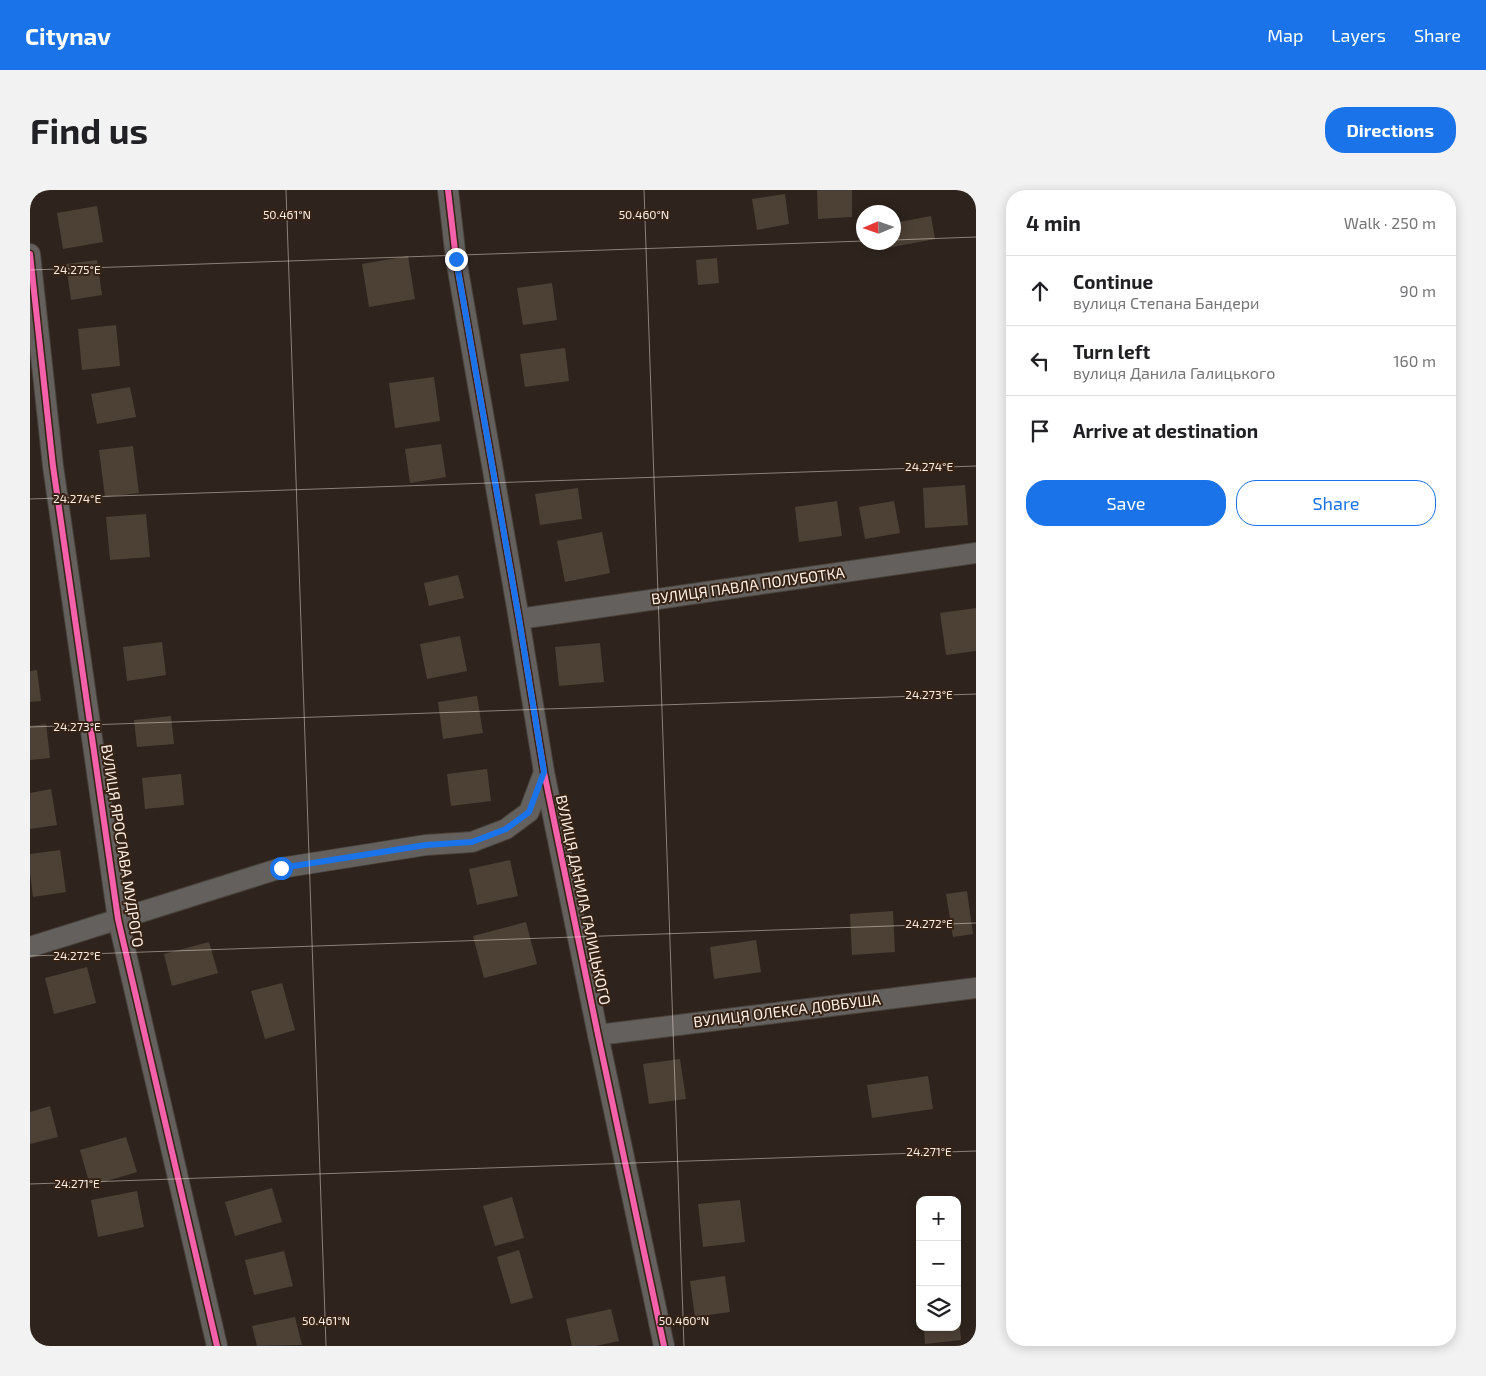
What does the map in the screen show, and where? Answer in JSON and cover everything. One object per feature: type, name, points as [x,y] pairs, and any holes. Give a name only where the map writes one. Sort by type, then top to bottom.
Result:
[{"type":"street","name":"ВУЛИЦЯ ДАНИЛА ГАЛИЦЬКОГО","points":[[448,190],[456,259],[544,772],[664,1346]]},
{"type":"street","name":"ВУЛИЦЯ ЯРОСЛАВА МУДРОГО","points":[[30,254],[53,466],[118,919],[217,1346]]},
{"type":"street","name":"ВУЛИЦЯ ПАВЛА ПОЛУБОТКА","points":[[519,619],[976,553]]},
{"type":"street","points":[[30,947],[281,868],[426,845],[472,842],[506,829],[529,812],[544,772]]},
{"type":"street","name":"ВУЛИЦЯ ОЛЕКСА ДОВБУША","points":[[598,1035],[976,988]]},
{"type":"building","points":[[817,190],[852,190],[852,217],[818,219]]},
{"type":"building","points":[[785,194],[789,224],[757,230],[752,199]]},
{"type":"building","points":[[97,206],[103,242],[63,249],[57,213]]},
{"type":"building","points":[[931,216],[935,239],[901,245],[901,222]]},
{"type":"building","points":[[408,256],[415,299],[369,307],[362,264]]},
{"type":"building","points":[[717,258],[719,283],[698,285],[696,260]]},
{"type":"building","points":[[97,260],[102,295],[71,300],[66,264]]},
{"type":"building","points":[[552,283],[557,320],[523,325],[517,288]]},
{"type":"building","points":[[116,325],[120,366],[82,370],[78,329]]},
{"type":"building","points":[[565,348],[569,381],[525,387],[520,354]]},
{"type":"building","points":[[434,377],[440,421],[395,428],[389,383]]},
{"type":"building","points":[[130,387],[136,417],[97,424],[91,394]]},
{"type":"building","points":[[441,444],[446,477],[410,483],[405,449]]},
{"type":"building","points":[[133,446],[139,493],[105,497],[99,450]]},
{"type":"building","points":[[965,485],[968,525],[925,528],[923,488]]},
{"type":"building","points":[[578,488],[582,519],[540,525],[535,494]]},
{"type":"building","points":[[837,501],[842,536],[799,542],[795,507]]},
{"type":"building","points":[[894,501],[900,533],[865,539],[859,507]]},
{"type":"building","points":[[146,514],[150,557],[110,560],[106,517]]},
{"type":"building","points":[[602,532],[610,573],[565,582],[557,541]]},
{"type":"building","points":[[458,575],[464,598],[429,606],[424,583]]},
{"type":"building","points":[[976,608],[976,651],[946,655],[940,613]]},
{"type":"building","points":[[460,636],[467,671],[427,679],[420,644]]},
{"type":"building","points":[[162,642],[166,675],[127,681],[123,647]]},
{"type":"building","points":[[600,643],[604,682],[559,686],[555,647]]},
{"type":"building","points":[[37,670],[41,701],[30,702],[30,671]]},
{"type":"building","points":[[477,696],[483,733],[443,739],[438,702]]},
{"type":"building","points":[[171,716],[174,744],[137,747],[134,720]]},
{"type":"building","points":[[46,724],[50,758],[30,760],[30,726]]},
{"type":"building","points":[[487,769],[491,801],[451,806],[447,774]]},
{"type":"building","points":[[181,774],[184,805],[145,809],[142,778]]},
{"type":"building","points":[[51,789],[57,825],[30,829],[30,793]]},
{"type":"building","points":[[60,850],[66,892],[33,897],[30,854]]},
{"type":"building","points":[[510,860],[518,896],[477,905],[469,869]]},
{"type":"building","points":[[967,891],[973,934],[953,937],[946,894]]},
{"type":"building","points":[[893,911],[895,952],[852,955],[850,914]]},
{"type":"building","points":[[526,922],[537,964],[484,978],[473,936]]},
{"type":"building","points":[[756,940],[761,972],[714,979],[710,947]]},
{"type":"building","points":[[209,942],[218,973],[172,986],[164,954]]},
{"type":"building","points":[[87,967],[96,1003],[54,1014],[45,978]]},
{"type":"building","points":[[282,983],[295,1030],[265,1039],[251,991]]},
{"type":"building","points":[[680,1059],[686,1099],[649,1104],[643,1064]]},
{"type":"building","points":[[928,1076],[933,1109],[872,1118],[867,1085]]},
{"type":"building","points":[[50,1106],[58,1137],[30,1144],[30,1112]]},
{"type":"building","points":[[126,1137],[137,1172],[90,1186],[80,1150]]},
{"type":"building","points":[[272,1188],[282,1222],[235,1236],[225,1202]]},
{"type":"building","points":[[137,1191],[144,1227],[98,1237],[91,1200]]},
{"type":"building","points":[[512,1197],[524,1238],[495,1246],[483,1206]]},
{"type":"building","points":[[740,1200],[745,1242],[703,1247],[698,1204]]},
{"type":"building","points":[[519,1250],[533,1298],[511,1304],[497,1257]]},
{"type":"building","points":[[284,1251],[293,1286],[254,1295],[245,1260]]},
{"type":"building","points":[[725,1276],[730,1312],[695,1317],[690,1281]]},
{"type":"building","points":[[611,1309],[619,1341],[596,1346],[572,1346],[566,1319]]},
{"type":"building","points":[[295,1317],[302,1345],[257,1346],[252,1326]]},
{"type":"building","points":[[924,1331],[960,1331],[961,1340],[925,1344]]},
{"type":"cycle path","points":[[448,190],[456,259],[544,772],[664,1346]]},
{"type":"cycle path","points":[[30,254],[53,466],[118,919],[217,1346]]},
{"type":"route","points":[[281,868],[426,845],[472,842],[506,829],[529,812],[544,772],[456,259]]}]
